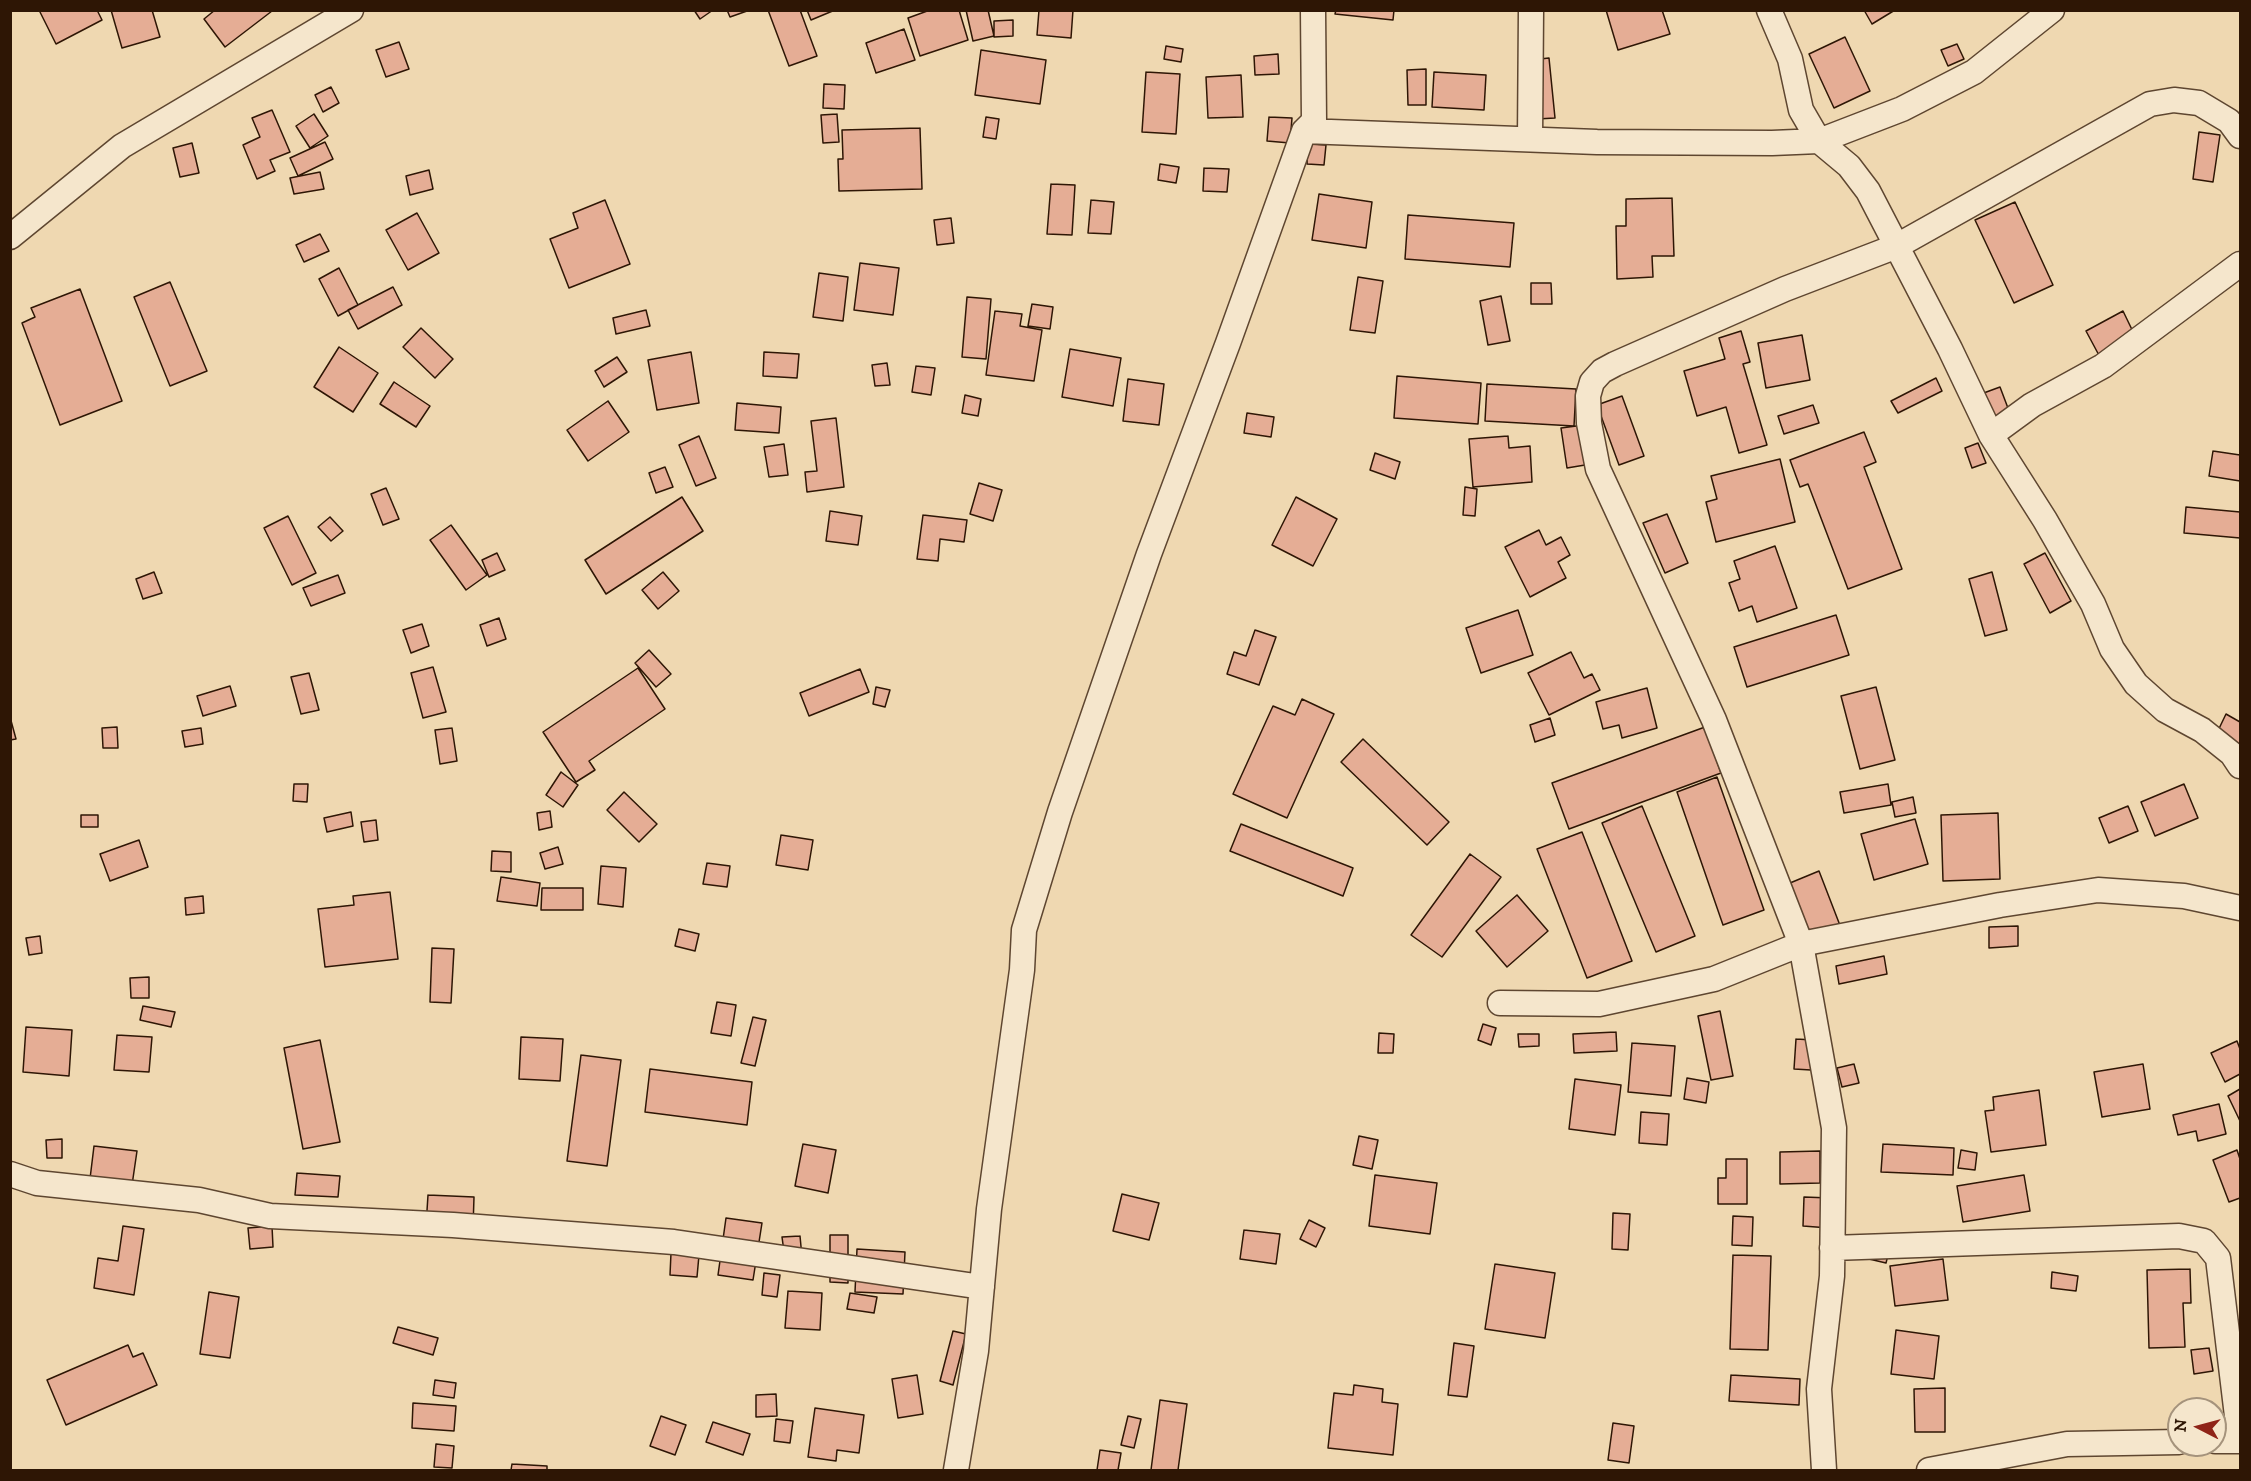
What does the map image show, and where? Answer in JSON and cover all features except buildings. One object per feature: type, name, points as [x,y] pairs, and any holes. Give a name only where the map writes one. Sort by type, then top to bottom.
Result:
[{"type":"street","points":[[10,237],[122,146],[351,10]]},
{"type":"street","points":[[956,1470],[976,1352],[989,1209],[1022,970],[1024,930],[1060,812],[1149,554],[1228,344],[1304,130],[1314,121],[1313,10]]},
{"type":"street","points":[[1530,139],[1531,10]]},
{"type":"street","points":[[1769,10],[1790,59],[1801,110],[1819,141],[1849,166],[1862,183],[1950,349],[1991,435],[2045,520],[2093,604],[2112,650],[2136,684],[2165,710],[2202,730],[2232,754],[2241,766]]},
{"type":"street","points":[[1304,130],[1530,139],[1760,143],[1819,141],[1902,109],[1974,72],[2052,10]]},
{"type":"street","points":[[1824,1470],[1820,1389],[1832,1276],[1834,1128],[1801,944],[1713,720],[1598,469],[1589,423],[1588,396],[1592,382],[1602,371],[1616,364],[1785,289],[1897,246],[2150,104],[2174,100],[2199,103],[2229,121],[2241,136]]},
{"type":"street","points":[[1991,435],[2032,405],[2103,366],[2241,264]]},
{"type":"street","points":[[1500,1003],[1599,1004],[1714,979],[1801,944],[2000,905],[2098,890],[2184,896],[2241,908]]},
{"type":"street","points":[[10,1174],[37,1183],[199,1200],[270,1216],[453,1225],[674,1242],[982,1287]]},
{"type":"street","points":[[1832,1248],[2179,1236],[2204,1241],[2218,1258],[2240,1441]]},
{"type":"street","points":[[1929,1470],[2067,1444],[2167,1442]]}]
